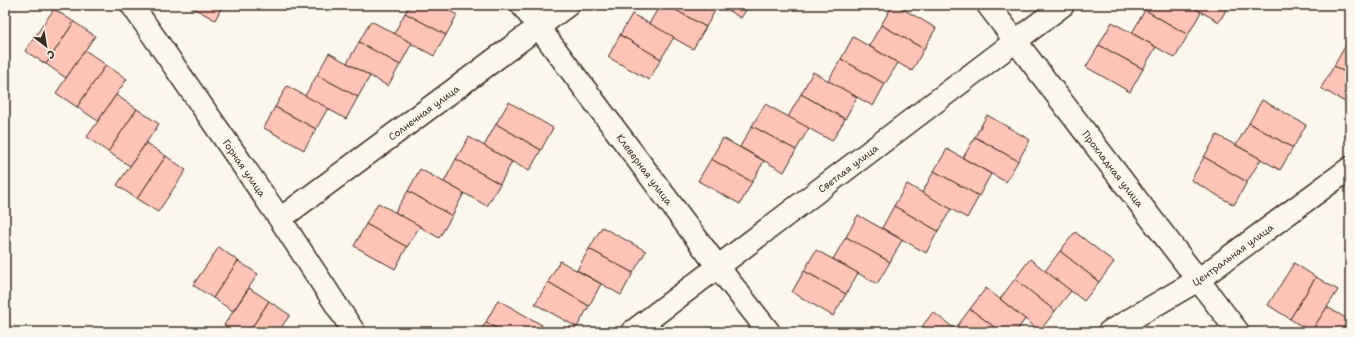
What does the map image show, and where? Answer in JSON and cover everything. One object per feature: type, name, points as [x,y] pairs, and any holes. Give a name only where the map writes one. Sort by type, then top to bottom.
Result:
[{"type":"street","name":"Горная улица","points":[[132,5],[280,219],[354,332]]},
{"type":"street","name":"Клеверная улица","points":[[522,5],[718,267],[769,332]]},
{"type":"street","name":"Солнечная улица","points":[[280,219],[568,5]]},
{"type":"street","name":"Прохладная улица","points":[[988,5],[1238,332]]},
{"type":"street","name":"Светлая улица","points":[[632,332],[1063,5]]},
{"type":"street","name":"Центральная улица","points":[[1109,332],[1198,280],[1350,168]]},
{"type":"building","points":[[188,5],[223,5],[215,20]]},
{"type":"building","points":[[410,5],[440,5],[457,15],[446,35],[405,13]]},
{"type":"building","points":[[660,5],[667,5],[706,27],[693,49],[649,24]]},
{"type":"building","points":[[667,5],[718,5],[706,27]]},
{"type":"building","points":[[719,5],[749,5],[741,18]]},
{"type":"building","points":[[893,5],[896,5],[936,28],[924,49],[881,25]]},
{"type":"building","points":[[1147,5],[1189,5],[1201,12],[1188,35],[1145,10]]},
{"type":"building","points":[[1189,5],[1229,5],[1219,22]]},
{"type":"building","points":[[54,9],[74,22],[46,64],[25,51]]},
{"type":"building","points":[[1145,10],[1188,35],[1175,58],[1132,33]]},
{"type":"building","points":[[405,13],[446,35],[434,56],[394,34]]},
{"type":"building","points":[[632,14],[674,37],[661,59],[620,35]]},
{"type":"building","points":[[371,21],[412,43],[400,65],[359,42]]},
{"type":"building","points":[[74,22],[95,36],[66,78],[46,64]]},
{"type":"building","points":[[1112,22],[1156,47],[1143,69],[1099,45]]},
{"type":"building","points":[[881,25],[924,49],[912,71],[869,46]]},
{"type":"building","points":[[620,35],[661,59],[649,80],[608,57]]},
{"type":"building","points":[[853,37],[898,63],[885,84],[841,59]]},
{"type":"building","points":[[359,42],[400,65],[388,86],[347,63]]},
{"type":"building","points":[[1347,43],[1350,45],[1350,75],[1334,66]]},
{"type":"building","points":[[1099,45],[1143,69],[1130,92],[1086,67]]},
{"type":"building","points":[[85,50],[106,65],[77,107],[56,93]]},
{"type":"building","points":[[329,53],[370,76],[358,97],[317,75]]},
{"type":"building","points":[[841,59],[885,84],[873,106],[828,81]]},
{"type":"building","points":[[106,65],[127,79],[98,121],[77,107]]},
{"type":"building","points":[[1334,66],[1350,75],[1350,105],[1321,88]]},
{"type":"building","points":[[813,72],[857,97],[845,119],[801,94]]},
{"type":"building","points":[[317,75],[358,97],[346,119],[305,96]]},
{"type":"building","points":[[287,86],[328,108],[316,129],[275,107]]},
{"type":"building","points":[[801,94],[845,119],[832,141],[788,117]]},
{"type":"building","points":[[116,95],[137,109],[108,152],[87,137]]},
{"type":"building","points":[[1262,100],[1306,125],[1293,148],[1249,123]]},
{"type":"building","points":[[509,102],[553,128],[541,150],[496,124]]},
{"type":"building","points":[[765,104],[809,128],[796,150],[752,126]]},
{"type":"building","points":[[275,107],[316,129],[304,150],[264,128]]},
{"type":"building","points":[[137,109],[159,124],[130,166],[108,152]]},
{"type":"building","points":[[987,115],[1030,140],[1018,161],[975,137]]},
{"type":"building","points":[[1249,123],[1293,148],[1280,170],[1236,145]]},
{"type":"building","points":[[496,124],[541,150],[529,171],[484,146]]},
{"type":"building","points":[[752,126],[796,150],[784,172],[740,147]]},
{"type":"building","points":[[1217,135],[1261,159],[1247,182],[1204,157]]},
{"type":"building","points":[[469,137],[512,162],[500,184],[456,159]]},
{"type":"building","points":[[975,137],[1018,161],[1006,182],[963,158]]},
{"type":"building","points":[[723,138],[764,161],[752,182],[711,159]]},
{"type":"building","points":[[146,143],[166,156],[137,199],[117,185]]},
{"type":"building","points":[[947,149],[991,174],[979,196],[934,171]]},
{"type":"building","points":[[166,156],[186,170],[158,212],[137,199]]},
{"type":"building","points":[[1204,157],[1247,182],[1234,205],[1191,180]]},
{"type":"building","points":[[456,159],[500,184],[487,206],[444,182]]},
{"type":"building","points":[[711,159],[752,182],[740,204],[698,181]]},
{"type":"building","points":[[420,169],[464,193],[452,216],[408,191]]},
{"type":"building","points":[[934,171],[979,196],[967,218],[922,193]]},
{"type":"building","points":[[907,184],[951,209],[938,231],[894,206]]},
{"type":"building","points":[[408,191],[452,216],[439,238],[395,212]]},
{"type":"building","points":[[378,203],[420,226],[407,247],[366,224]]},
{"type":"building","points":[[894,206],[938,231],[926,253],[882,228]]},
{"type":"building","points":[[858,215],[902,240],[890,262],[846,237]]},
{"type":"building","points":[[366,224],[407,247],[395,269],[354,246]]},
{"type":"building","points":[[602,227],[646,251],[633,273],[589,249]]},
{"type":"building","points":[[1075,232],[1114,262],[1099,282],[1060,251]]},
{"type":"building","points":[[846,237],[890,262],[877,284],[833,259]]},
{"type":"building","points":[[219,247],[238,261],[213,298],[193,285]]},
{"type":"building","points":[[589,249],[633,273],[621,295],[577,270]]},
{"type":"building","points":[[816,250],[858,273],[846,294],[804,271]]},
{"type":"building","points":[[1060,251],[1099,282],[1084,301],[1045,271]]},
{"type":"building","points":[[1030,259],[1071,291],[1055,311],[1015,279]]},
{"type":"building","points":[[238,261],[258,274],[233,311],[213,298]]},
{"type":"building","points":[[560,261],[601,284],[589,306],[548,282]]},
{"type":"building","points":[[1294,263],[1316,277],[1290,319],[1268,305]]},
{"type":"building","points":[[804,271],[846,294],[833,316],[792,292]]},
{"type":"building","points":[[1316,277],[1338,290],[1311,332],[1290,319]]},
{"type":"building","points":[[1015,279],[1055,311],[1040,331],[1000,299]]},
{"type":"building","points":[[548,282],[589,306],[577,327],[535,304]]},
{"type":"building","points":[[249,288],[269,301],[249,332],[234,332],[224,325]]},
{"type":"building","points":[[986,288],[1025,319],[1016,332],[1001,332],[970,309]]},
{"type":"building","points":[[498,300],[542,325],[538,332],[503,332],[486,322]]},
{"type":"building","points":[[269,301],[290,315],[278,332],[249,332]]},
{"type":"building","points":[[1327,307],[1349,320],[1341,332],[1311,332]]},
{"type":"building","points":[[970,309],[1001,332],[958,332],[955,329]]},
{"type":"building","points":[[933,312],[955,329],[958,332],[918,332]]},
{"type":"building","points":[[1349,320],[1350,332],[1341,332]]},
{"type":"building","points":[[486,322],[503,332],[480,332]]}]
